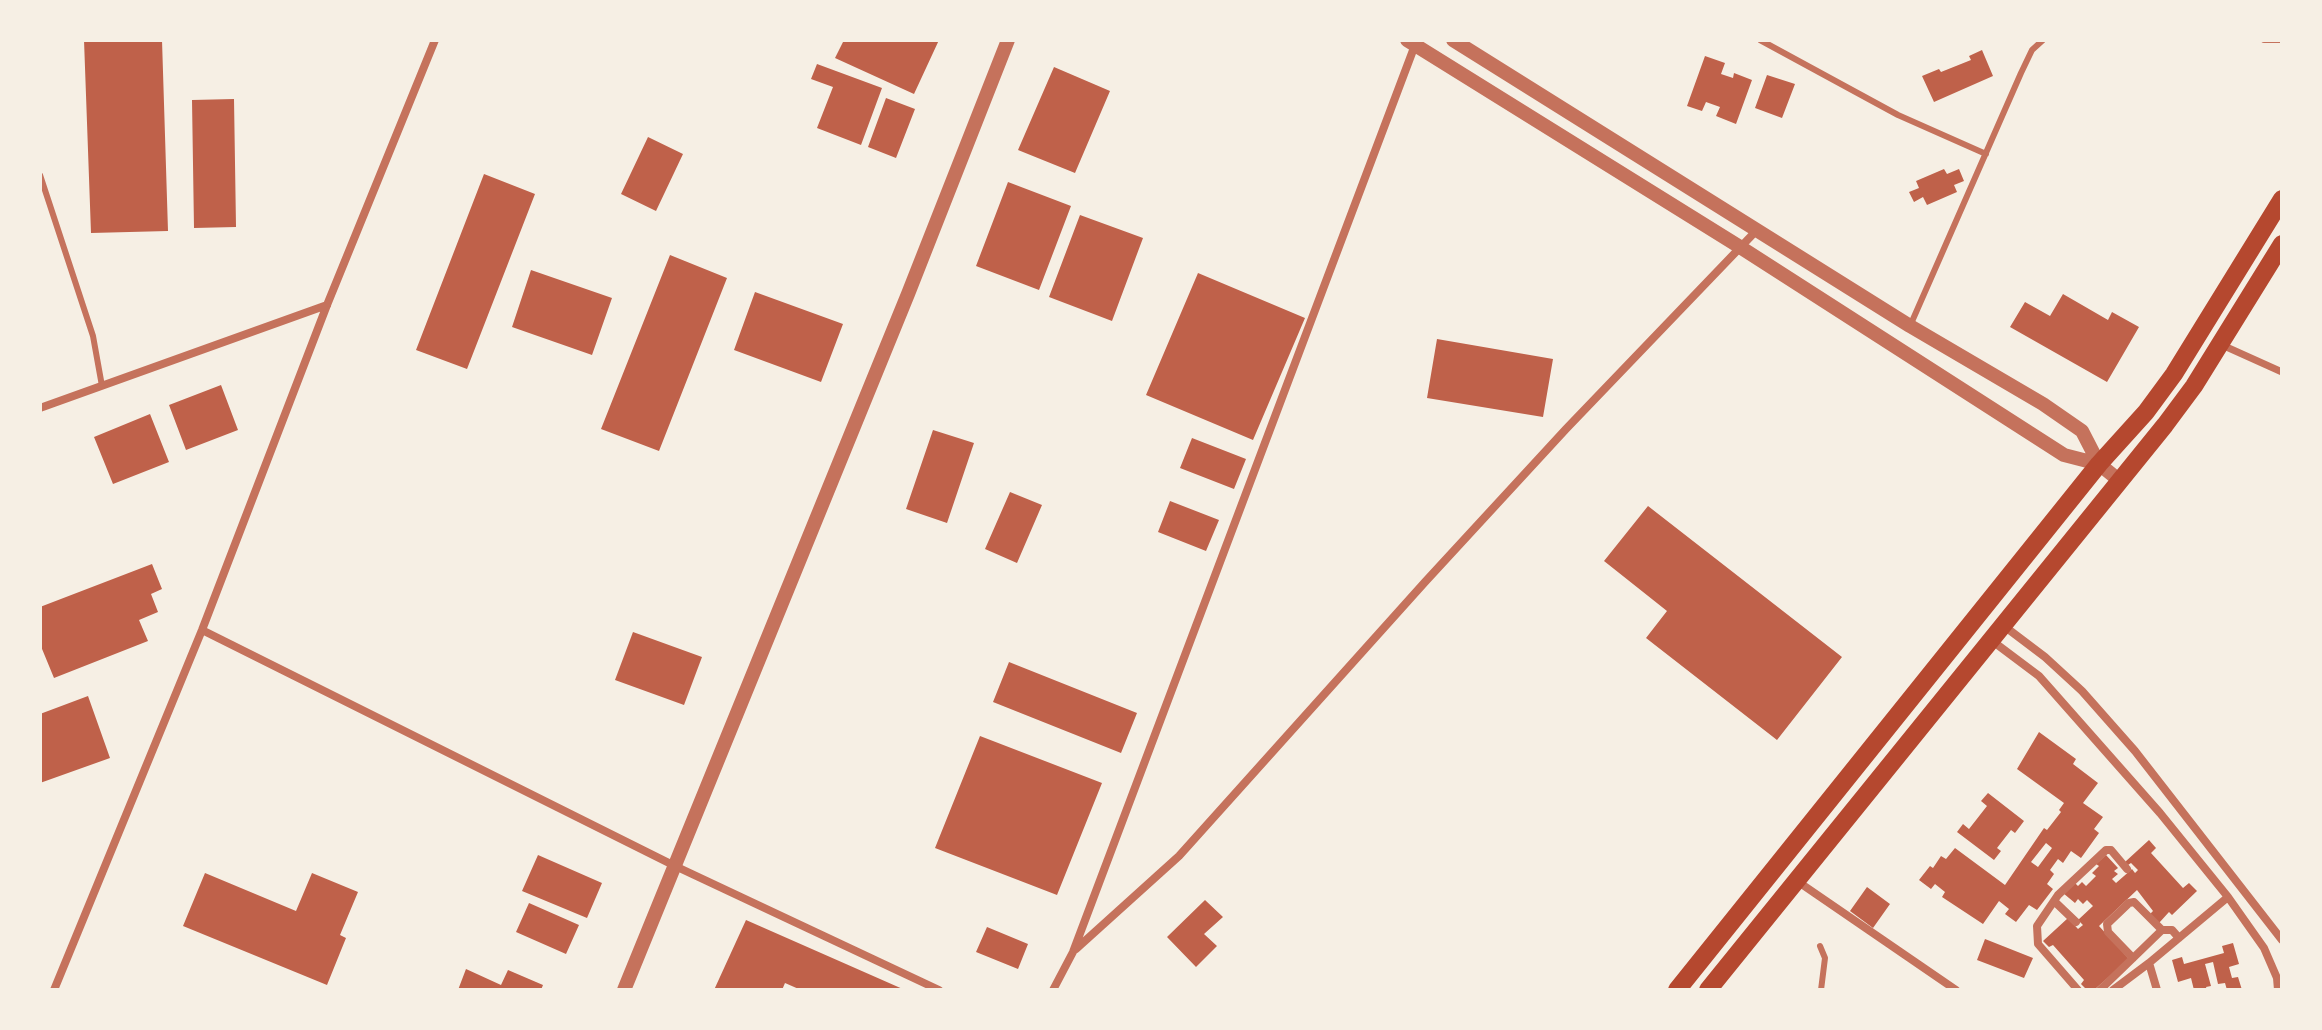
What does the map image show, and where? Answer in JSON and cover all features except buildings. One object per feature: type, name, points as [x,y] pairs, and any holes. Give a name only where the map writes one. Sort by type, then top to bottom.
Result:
[{"type":"main road","points":[[1677,990],[2099,464],[2146,412],[2174,374],[2282,199]]},
{"type":"main road","points":[[1708,990],[2194,386],[2282,244]]},
{"type":"street","points":[[54,990],[202,630],[327,305],[435,40]]},
{"type":"street","points":[[624,990],[908,294],[1008,40]]},
{"type":"street","points":[[1453,40],[1756,231],[2043,404],[2082,431],[2099,464],[2120,481]]},
{"type":"street","points":[[1053,990],[1073,952],[1411,43],[1740,247],[2064,455],[2099,464]]},
{"type":"street","points":[[1073,952],[1179,856],[1455,549],[1756,231]]},
{"type":"street","points":[[40,408],[327,305]]},
{"type":"street","points":[[2220,344],[2282,372]]},
{"type":"street","points":[[202,630],[675,866],[939,990]]},
{"type":"street","points":[[1997,632],[2160,813],[2228,897],[2264,948],[2277,978],[2278,990]]},
{"type":"street","points":[[1997,632],[2045,657],[2082,691],[2135,751],[2282,940]]},
{"type":"street","points":[[2078,990],[2038,944],[2037,926],[2054,901],[2108,849],[2127,869]]},
{"type":"street","points":[[1796,880],[1956,990]]},
{"type":"street","points":[[2113,990],[2228,897]]},
{"type":"street","points":[[2054,901],[2076,922]]},
{"type":"street","points":[[2133,958],[2108,932],[2107,924],[2134,902],[2162,930]]},
{"type":"street","points":[[2100,990],[2162,930],[2172,930],[2179,938]]},
{"type":"street","points":[[2149,963],[2157,990]]},
{"type":"lane","points":[[1760,40],[1898,115],[1986,154]]},
{"type":"lane","points":[[1910,326],[2021,73],[2032,50],[2043,40]]},
{"type":"lane","points":[[2264,40],[2281,40]]},
{"type":"lane","points":[[40,175],[93,336],[102,386]]},
{"type":"lane","points":[[1820,946],[1825,958],[1821,990]]}]
